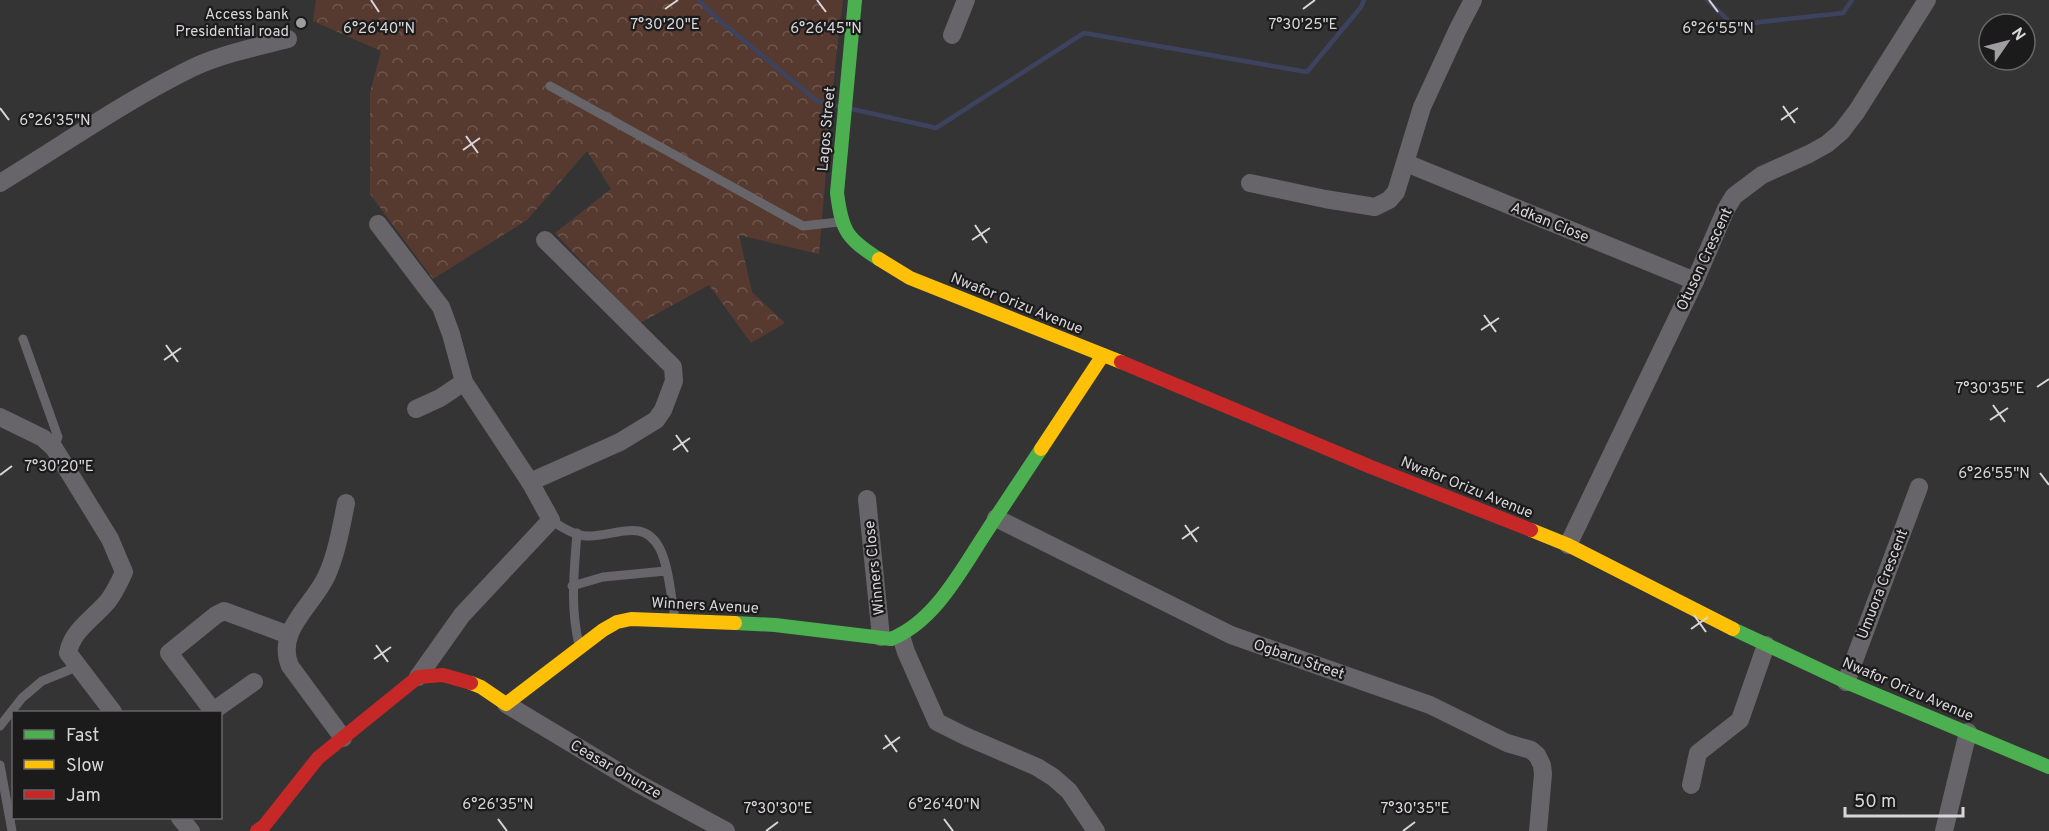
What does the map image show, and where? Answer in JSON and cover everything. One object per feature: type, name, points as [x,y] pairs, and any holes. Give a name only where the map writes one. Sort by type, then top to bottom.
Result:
[{"type":"street","name":"Lagos Street","points":[[842,222],[837,193],[855,0]]},
{"type":"street","points":[[952,35],[966,0]]},
{"type":"street","points":[[1250,183],[1375,207],[1389,200],[1396,192],[1422,107],[1473,0]]},
{"type":"street","name":"Otuson Crescent","points":[[1568,545],[1734,196],[1762,175],[1809,154],[1827,144],[1841,132],[1857,111],[1927,0]]},
{"type":"street","points":[[0,183],[123,106],[194,68],[243,50],[288,39]]},
{"type":"street","name":"Adkan Close","points":[[1406,163],[1695,281]]},
{"type":"street","name":"Nwafor Orizu Avenue","points":[[842,222],[846,232],[867,250],[910,278],[1568,545],[1766,645],[1846,682],[2049,767]]},
{"type":"street","points":[[263,829],[318,758],[418,677],[462,615],[551,520],[530,482],[464,382],[441,307],[378,224]]},
{"type":"street","points":[[530,482],[620,442],[657,420],[674,381],[673,367],[545,240]]},
{"type":"street","points":[[1096,831],[1069,792],[1053,777],[1037,767],[937,722],[901,636],[915,627],[930,612],[953,582],[1103,355]]},
{"type":"street","points":[[416,409],[440,398],[464,382]]},
{"type":"street","points":[[0,417],[43,438],[54,448],[110,539],[124,572],[117,589],[108,601],[70,642],[68,653],[111,711]]},
{"type":"street","name":"Umuora Crescent","points":[[1846,682],[1919,487]]},
{"type":"street","name":"Winners Close","points":[[867,499],[881,637]]},
{"type":"street","points":[[343,738],[290,666],[286,650],[291,628],[326,578],[339,542],[346,503]]},
{"type":"street","name":"Ogbaru Street","points":[[996,518],[1231,635],[1430,705],[1507,743],[1531,750],[1537,755],[1542,765],[1543,774],[1538,831]]},
{"type":"street","points":[[254,682],[213,711],[169,653],[224,611],[289,635]]},
{"type":"street","name":"Winners Avenue","points":[[506,704],[603,630],[617,622],[631,619],[775,625],[891,639],[901,636]]},
{"type":"street","points":[[1691,785],[1698,753],[1740,720],[1766,645]]},
{"type":"street","points":[[418,677],[443,675],[464,680],[481,687],[506,704]]},
{"type":"street","name":"Ceasar Onunze","points":[[506,704],[639,784],[726,831]]},
{"type":"street","points":[[1944,831],[1968,732]]},
{"type":"street","points":[[181,819],[191,831]]},
{"type":"lane","points":[[550,86],[803,226],[842,222]]},
{"type":"lane","points":[[23,339],[58,437],[54,448]]},
{"type":"lane","points":[[551,520],[560,527],[587,537],[629,529],[646,533],[660,549],[675,621]]},
{"type":"lane","points":[[577,533],[573,620],[579,648]]},
{"type":"lane","points":[[573,586],[603,577],[666,571]]},
{"type":"lane","points":[[0,726],[22,698],[42,681],[79,666]]},
{"type":"lane","points":[[0,765],[12,831]]},
{"type":"green space","points":[[316,0],[843,0],[819,254],[739,235],[752,292],[785,323],[751,343],[709,285],[640,323],[555,233],[611,189],[587,151],[527,220],[433,279],[370,194],[370,93],[381,51],[313,21]]},
{"type":"waterway","points":[[699,0],[712,14],[817,101],[838,106]]},
{"type":"waterway","points":[[852,109],[936,128],[1084,33],[1307,72],[1361,7],[1364,0]]},
{"type":"waterway","points":[[1707,0],[1733,25],[1843,13],[1852,0]]},
{"type":"traffic: fast","points":[[855,0],[837,193],[841,216],[848,232],[859,245],[879,259]]},
{"type":"traffic: fast","points":[[735,623],[775,625],[891,639],[907,631],[921,620],[945,594],[1041,449]]},
{"type":"traffic: fast","points":[[1733,629],[1846,682],[2049,767]]},
{"type":"traffic: slow","points":[[879,259],[910,278],[1121,362]]},
{"type":"traffic: slow","points":[[1041,449],[1103,355]]},
{"type":"traffic: slow","points":[[1531,530],[1568,545],[1733,629]]},
{"type":"traffic: slow","points":[[471,683],[506,704],[603,630],[617,622],[631,619],[735,623]]},
{"type":"traffic: jam","points":[[1121,362],[1371,467],[1531,530]]},
{"type":"traffic: jam","points":[[257,831],[264,826],[318,758],[418,677],[443,675],[471,683]]},
{"type":"place","name":"Access bank Presidential road","points":[[301,23]]}]
